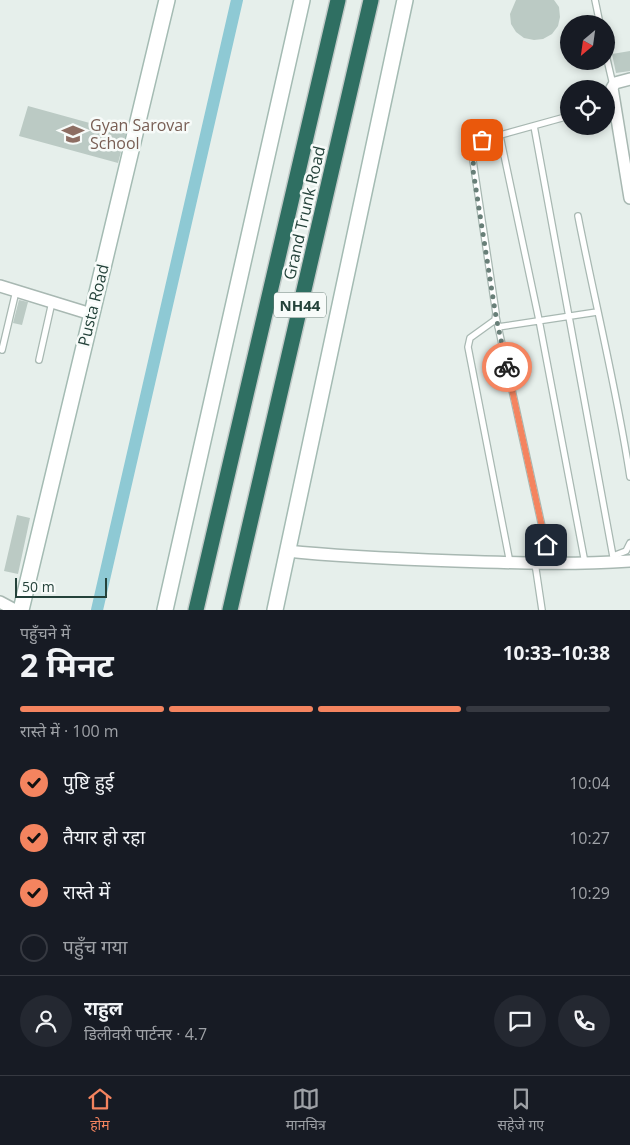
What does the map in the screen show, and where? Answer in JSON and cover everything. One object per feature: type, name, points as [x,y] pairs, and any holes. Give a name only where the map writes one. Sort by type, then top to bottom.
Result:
[{"type":"highway","name":"Grand Trunk Road","points":[[196,610],[338,0]]},
{"type":"highway","name":"Grand Trunk Road","points":[[230,610],[371,0]]},
{"type":"main road","name":"Pusta Road","points":[[21,610],[167,0]]},
{"type":"main road","points":[[165,610],[302,0]]},
{"type":"main road","points":[[275,610],[405,0]]},
{"type":"street","points":[[615,83],[630,79]]},
{"type":"street","points":[[615,128],[630,198]]},
{"type":"street","points":[[0,286],[91,314]]},
{"type":"street","points":[[287,551],[351,558],[510,563],[585,563],[614,559],[630,561]]},
{"type":"street","points":[[0,602],[14,610]]},
{"type":"lane","points":[[595,0],[598,15]]},
{"type":"lane","points":[[550,563],[496,317],[472,154],[477,143],[560,119]]},
{"type":"lane","points":[[534,126],[614,559],[626,551],[630,544]]},
{"type":"lane","points":[[500,136],[539,320],[585,563]]},
{"type":"lane","points":[[578,216],[617,399],[630,478]]},
{"type":"lane","points":[[2,350],[16,291]]},
{"type":"lane","points":[[39,360],[52,302]]},
{"type":"lane","points":[[498,327],[597,312]]},
{"type":"lane","points":[[496,317],[470,338],[468,346],[510,563]]},
{"type":"lane","points":[[535,563],[542,610]]},
{"type":"building","points":[[516,0],[554,0],[559,7],[560,17],[558,26],[552,34],[543,39],[534,40],[524,38],[516,32],[511,24],[510,14]]},
{"type":"building","points":[[630,51],[630,71],[616,73],[615,54]]},
{"type":"building","name":"Gyan Sarovar School","points":[[28,106],[126,133],[118,163],[19,136]]},
{"type":"building","points":[[19,300],[28,302],[22,325],[13,323]]},
{"type":"building","points":[[17,515],[30,518],[18,574],[4,571]]},
{"type":"waterway","points":[[97,610],[237,0]]},
{"type":"way so far","points":[[482,140],[474,147],[472,154],[473,170],[496,317],[507,367]]},
{"type":"place","name":"Gyan Sarovar School","points":[[73,134]]},
{"type":"route","points":[[507,367],[546,545]]}]
